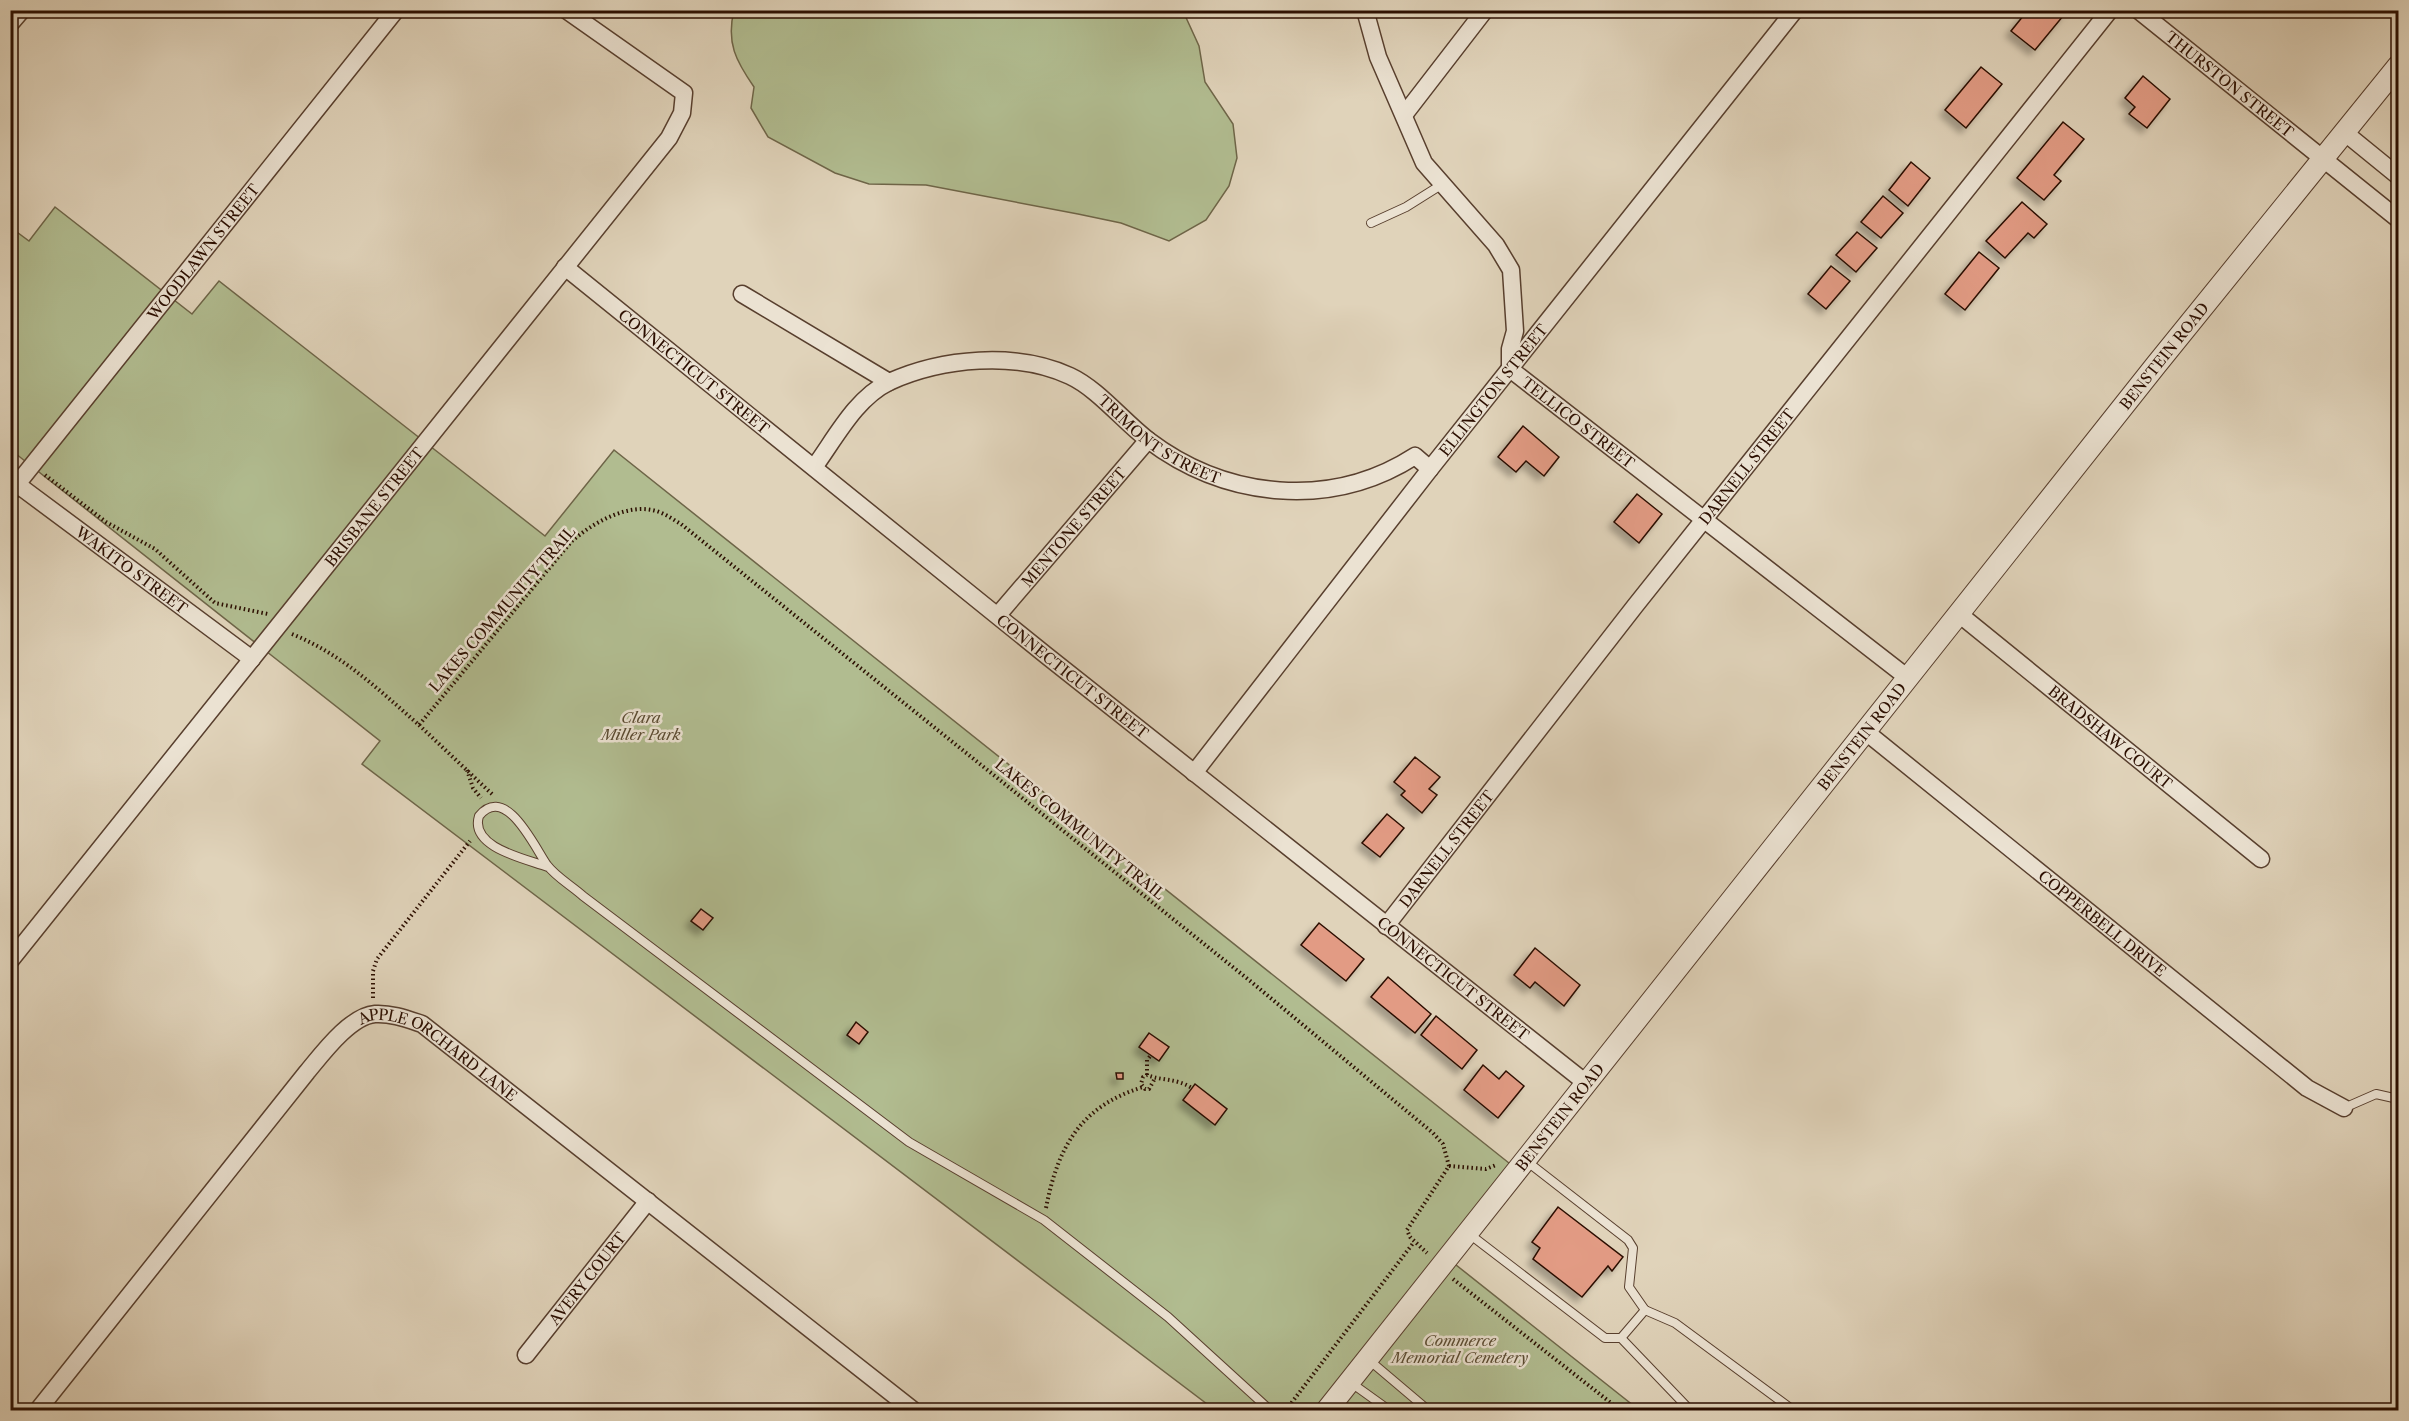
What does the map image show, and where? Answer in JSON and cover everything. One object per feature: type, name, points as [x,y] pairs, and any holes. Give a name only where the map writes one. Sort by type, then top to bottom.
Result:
[{"type":"street","points":[[10,24],[22,10]]},
{"type":"street","name":"WOODLAWN STREET","points":[[13,485],[32,467],[396,10]]},
{"type":"street","name":"BRISBANE STREET","points":[[10,961],[669,138],[682,113],[684,93],[566,10]]},
{"type":"street","name":"TELLICO STREET","points":[[1365,10],[1378,57],[1424,164],[1497,245],[1511,270],[1515,331],[1510,350],[1510,369],[1908,678]]},
{"type":"street","points":[[1404,115],[1485,10]]},
{"type":"street","name":"ELLINGTON STREET","points":[[1194,773],[1430,469],[1795,10]]},
{"type":"street","name":"DARNELL STREET","points":[[1386,926],[2110,10]]},
{"type":"street","name":"THURSTON STREET","points":[[2138,10],[2398,219]]},
{"type":"street","name":"BENSTEIN ROAD","points":[[1327,1410],[1959,614],[2398,66]]},
{"type":"street","points":[[2344,132],[2398,176]]},
{"type":"street","name":"CONNECTICUT STREET","points":[[565,267],[1194,773],[1586,1083]]},
{"type":"street","points":[[742,294],[889,382]]},
{"type":"street","name":"TRIMONT STREET","points":[[815,466],[856,408],[876,388],[908,373],[948,363],[999,361],[1039,365],[1072,377],[1148,440],[1185,464],[1242,487],[1287,493],[1340,489],[1398,468],[1415,456],[1430,469]]},
{"type":"street","name":"MENTONE STREET","points":[[998,615],[1148,440]]},
{"type":"street","name":"WAKITO STREET","points":[[13,485],[252,659]]},
{"type":"street","name":"BRADSHAW COURT","points":[[1959,614],[2261,859]]},
{"type":"street","name":"COPPERBELL DRIVE","points":[[1866,732],[2307,1088],[2344,1108]]},
{"type":"street","name":"APPLE ORCHARD LANE","points":[[38,1410],[307,1072],[337,1037],[351,1025],[373,1014],[395,1016],[422,1024],[913,1410]]},
{"type":"street","name":"AVERY COURT","points":[[526,1355],[648,1201]]},
{"type":"lane","points":[[1371,224],[1406,207],[1441,185]]},
{"type":"lane","points":[[548,867],[492,846],[478,828],[480,816],[487,809],[502,808],[512,814],[548,867],[583,896],[909,1142],[1044,1220],[1168,1317],[1270,1410]]},
{"type":"lane","points":[[2344,1108],[2376,1094],[2398,1099]]},
{"type":"lane","points":[[1525,1160],[1628,1240],[1633,1248],[1629,1287],[1645,1310],[1676,1323],[1793,1410]]},
{"type":"lane","points":[[1467,1233],[1605,1338],[1621,1338],[1690,1410]]},
{"type":"lane","points":[[1621,1338],[1645,1310]]},
{"type":"lane","points":[[1368,1359],[1428,1410]]},
{"type":"lane","points":[[1349,1382],[1389,1410]]},
{"type":"path","points":[[10,453],[42,472],[106,522],[155,549],[215,603],[261,611],[280,624],[287,632],[320,646],[347,663],[419,725],[467,770],[502,808]]},
{"type":"path","name":"LAKES COMMUNITY TRAIL","points":[[419,725],[577,537],[610,517],[628,512],[658,511],[681,524],[1258,987],[1433,1133],[1443,1144],[1449,1166]]},
{"type":"path","points":[[467,770],[473,788],[484,801],[479,805]]},
{"type":"path","points":[[373,1014],[373,971],[377,959],[471,839],[471,831]]},
{"type":"path","points":[[1143,1087],[1141,1081],[1147,1075],[1147,1060],[1151,1055]]},
{"type":"path","points":[[1147,1075],[1154,1080],[1171,1078],[1192,1088]]},
{"type":"path","points":[[1044,1220],[1061,1153],[1088,1116],[1119,1095],[1143,1087],[1151,1088],[1154,1080]]},
{"type":"path","points":[[1504,1155],[1496,1164],[1486,1169],[1449,1166],[1407,1230],[1407,1234],[1442,1267],[1620,1410]]},
{"type":"path","points":[[1286,1410],[1414,1242]]},
{"type":"green space","points":[[734,10],[1183,11],[1199,46],[1205,82],[1233,124],[1237,158],[1229,186],[1206,220],[1169,241],[1121,223],[1078,214],[926,185],[869,184],[835,173],[768,137],[751,108],[754,87],[734,51],[731,32]]},
{"type":"green space","name":"Clara Miller Park","points":[[55,207],[192,314],[219,281],[545,536],[614,450],[1514,1167],[1324,1410],[1215,1410],[362,764],[380,741],[11,450],[10,227],[29,241]]},
{"type":"green space","name":"Commerce Memorial Cemetery","points":[[1451,1261],[1639,1410],[1331,1410]]},
{"type":"building","points":[[2028,10],[2068,10],[2035,50],[2011,31]]},
{"type":"building","points":[[1981,67],[2002,84],[1966,128],[1945,110]]},
{"type":"building","points":[[2143,76],[2170,99],[2147,128],[2129,114],[2135,107],[2125,98]]},
{"type":"building","points":[[2063,122],[2084,139],[2054,175],[2061,181],[2044,200],[2017,178]]},
{"type":"building","points":[[1911,162],[1930,178],[1908,206],[1889,190]]},
{"type":"building","points":[[1883,196],[1903,213],[1881,238],[1861,222]]},
{"type":"building","points":[[2022,202],[2047,224],[2034,238],[2028,233],[2005,258],[1986,241]]},
{"type":"building","points":[[1857,232],[1877,248],[1856,272],[1836,255]]},
{"type":"building","points":[[1979,252],[1999,268],[1965,310],[1945,294]]},
{"type":"building","points":[[1831,266],[1850,281],[1826,309],[1808,294]]},
{"type":"building","points":[[1523,426],[1559,457],[1544,476],[1526,461],[1516,472],[1498,457]]},
{"type":"building","points":[[1637,494],[1662,514],[1639,543],[1614,522]]},
{"type":"building","points":[[1415,757],[1440,777],[1429,789],[1437,795],[1422,813],[1401,795],[1405,791],[1394,782]]},
{"type":"building","points":[[1387,814],[1404,828],[1380,857],[1362,843]]},
{"type":"building","points":[[701,909],[713,918],[703,930],[691,921]]},
{"type":"building","points":[[1319,923],[1364,959],[1346,981],[1301,945]]},
{"type":"building","points":[[1535,948],[1580,985],[1564,1006],[1535,982],[1530,988],[1514,975]]},
{"type":"building","points":[[1388,977],[1431,1014],[1415,1033],[1371,997]]},
{"type":"building","points":[[1436,1016],[1477,1050],[1462,1069],[1421,1035]]},
{"type":"building","points":[[856,1022],[868,1032],[859,1044],[847,1035]]},
{"type":"building","points":[[1149,1033],[1169,1047],[1159,1061],[1139,1047]]},
{"type":"building","points":[[1483,1065],[1499,1079],[1506,1071],[1524,1086],[1498,1118],[1464,1090]]},
{"type":"building","points":[[1116,1073],[1123,1073],[1123,1079],[1117,1079]]},
{"type":"building","points":[[1195,1084],[1227,1109],[1215,1125],[1183,1100]]},
{"type":"building","points":[[1558,1207],[1623,1257],[1612,1271],[1608,1266],[1582,1297],[1533,1259],[1540,1248],[1532,1242]]}]
